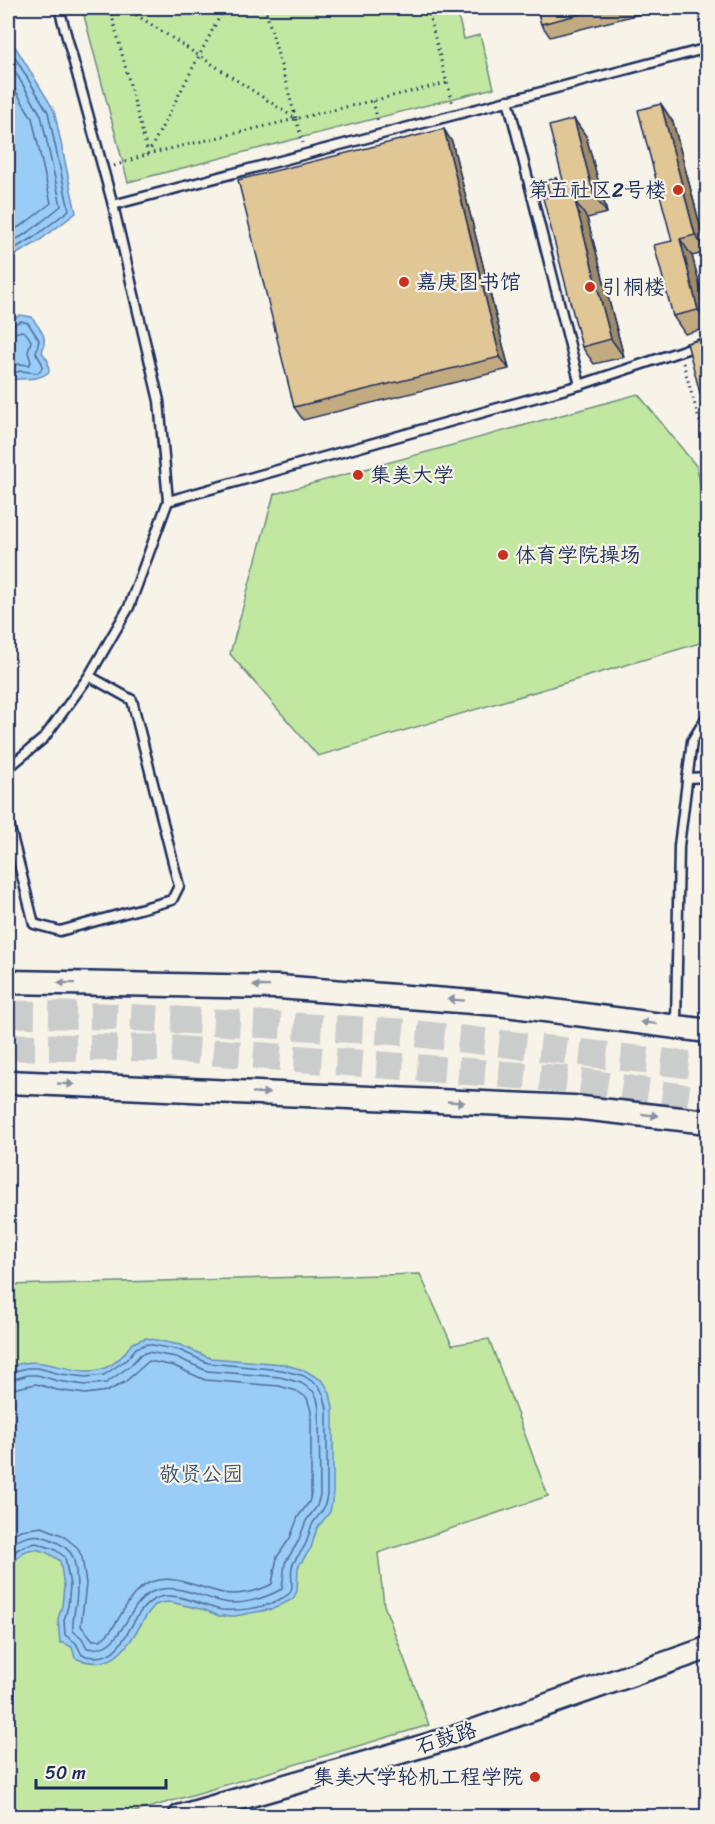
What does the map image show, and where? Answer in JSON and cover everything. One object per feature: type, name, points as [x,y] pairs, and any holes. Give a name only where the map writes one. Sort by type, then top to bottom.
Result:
[{"type":"main road","points":[[8,982],[279,987],[498,1004],[708,1031]]},
{"type":"main road","points":[[8,1082],[573,1107],[708,1122]]},
{"type":"street","name":"石鼓路","points":[[180,1816],[461,1735],[708,1648]]},
{"type":"lane","points":[[8,768],[44,738],[89,676],[129,607],[168,501],[159,401],[113,204],[59,8]]},
{"type":"lane","points":[[113,204],[708,48]]},
{"type":"lane","points":[[508,100],[580,384]]},
{"type":"lane","points":[[168,501],[580,384],[708,342]]},
{"type":"lane","points":[[8,820],[34,924],[60,931],[172,900],[179,886],[132,700],[89,676]]},
{"type":"lane","points":[[676,1027],[679,846],[692,741],[708,715]]},
{"type":"lane","points":[[687,778],[708,777]]},
{"type":"path","points":[[110,8],[148,154]]},
{"type":"path","points":[[126,8],[296,119]]},
{"type":"path","points":[[148,154],[224,8]]},
{"type":"path","points":[[265,8],[306,154]]},
{"type":"path","points":[[427,8],[455,114]]},
{"type":"path","points":[[104,170],[148,154],[447,83]]},
{"type":"path","points":[[373,101],[382,134]]},
{"type":"path","points":[[680,351],[708,451]]},
{"type":"green space","points":[[82,8],[456,8],[464,39],[480,35],[494,88],[128,182]]},
{"type":"green space","points":[[638,394],[697,467],[707,519],[707,641],[318,756],[230,654],[274,494]]},
{"type":"green space","name":"敬贤公园","points":[[420,1274],[452,1345],[489,1339],[548,1496],[378,1553],[384,1605],[429,1725],[121,1816],[8,1816],[8,1285]]},
{"type":"water","points":[[8,38],[54,110],[76,213],[36,243],[8,259]]},
{"type":"water","points":[[20,315],[32,317],[43,333],[42,352],[48,361],[49,372],[39,377],[8,381],[8,322]]},
{"type":"water","points":[[146,1338],[180,1345],[210,1358],[283,1364],[306,1371],[323,1381],[330,1393],[333,1408],[333,1496],[330,1512],[317,1528],[311,1548],[298,1567],[297,1591],[293,1599],[273,1609],[235,1616],[219,1616],[205,1610],[170,1602],[161,1603],[155,1605],[149,1612],[121,1652],[112,1659],[90,1662],[75,1658],[72,1647],[60,1643],[58,1619],[64,1586],[60,1561],[41,1550],[30,1550],[20,1555],[8,1569],[8,1369],[17,1364],[36,1362],[76,1370],[102,1369],[120,1358],[133,1343]]},
{"type":"building","points":[[537,8],[605,8],[541,24]]},
{"type":"building","points":[[661,104],[695,235],[680,239],[698,310],[673,316],[654,245],[672,241],[638,110]]},
{"type":"building","name":"引桐楼","points":[[574,119],[594,196],[575,201],[611,339],[582,347],[543,198],[550,196],[546,181],[556,178],[560,193],[566,192],[549,126]]},
{"type":"building","points":[[444,129],[500,357],[294,407],[238,180]]},
{"type":"building","points":[[708,338],[708,424],[687,343]]},
{"type":"tunnel","points":[[8,1014],[104,1016],[401,1032],[708,1067]]},
{"type":"tunnel","points":[[8,1047],[160,1048],[565,1079],[708,1101]]},
{"type":"place","name":"第五社区2号楼","points":[[678,190]]},
{"type":"place","name":"嘉庚图书馆","points":[[404,282]]},
{"type":"place","name":"引桐楼","points":[[590,287]]},
{"type":"place","name":"集美大学","points":[[358,475]]},
{"type":"place","name":"体育学院操场","points":[[503,555]]},
{"type":"place","name":"集美大学轮机工程学院","points":[[535,1777]]}]
